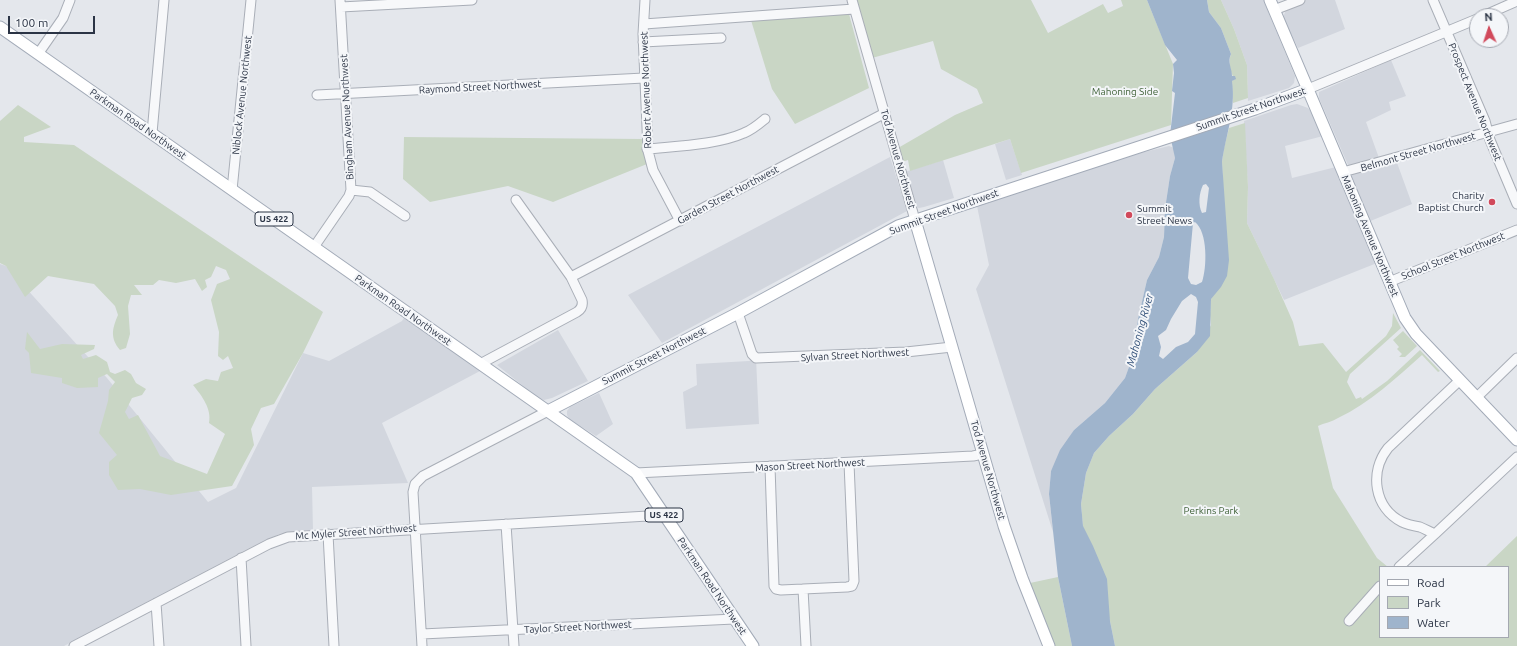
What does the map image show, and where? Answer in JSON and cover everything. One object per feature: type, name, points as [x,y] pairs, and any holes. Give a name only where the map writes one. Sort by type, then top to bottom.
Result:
[{"type":"main road","name":"Mahoning Avenue Northwest","points":[[1272,5],[1405,318],[1411,327],[1517,440]]},
{"type":"main road","name":"Parkman Road Northwest","points":[[0,27],[636,473],[753,646]]},
{"type":"main road","name":"Summit Street Northwest","points":[[548,411],[738,313],[888,231],[915,220],[1255,109],[1308,89]]},
{"type":"main road","name":"Tod Avenue Northwest","points":[[915,220],[1010,546],[1049,646]]},
{"type":"street","points":[[38,54],[63,18],[70,0]]},
{"type":"street","points":[[152,133],[164,0]]},
{"type":"street","name":"Niblock Avenue Northwest","points":[[232,190],[251,0]]},
{"type":"street","points":[[340,4],[472,0]]},
{"type":"street","points":[[644,24],[645,0]]},
{"type":"street","points":[[1272,5],[1300,0]]},
{"type":"street","name":"Prospect Avenue Northwest","points":[[1433,0],[1485,121],[1517,204]]},
{"type":"street","points":[[1501,8],[1517,1]]},
{"type":"street","name":"Bingham Avenue Northwest","points":[[314,247],[349,196],[351,190],[340,4]]},
{"type":"street","name":"Tod Avenue Northwest","points":[[644,24],[853,4],[915,220]]},
{"type":"street","name":"Summit Street Northwest","points":[[1308,89],[1469,22]]},
{"type":"street","name":"Robert Avenue Northwest","points":[[644,24],[643,42],[647,149],[653,170],[680,221]]},
{"type":"street","points":[[643,42],[721,38]]},
{"type":"street","name":"Raymond Street Northwest","points":[[316,95],[644,78]]},
{"type":"street","name":"Garden Street Northwest","points":[[572,277],[885,114]]},
{"type":"street","points":[[647,149],[714,141],[745,133],[765,119]]},
{"type":"street","name":"Belmont Street Northwest","points":[[1343,172],[1517,124]]},
{"type":"street","points":[[351,190],[370,192],[405,216]]},
{"type":"street","points":[[480,364],[578,312],[582,306],[582,300],[572,277],[516,200]]},
{"type":"street","name":"School Street Northwest","points":[[1389,282],[1517,230]]},
{"type":"street","name":"Sylvan Street Northwest","points":[[738,313],[752,354],[756,358],[906,352],[952,347]]},
{"type":"street","points":[[1477,397],[1517,358]]},
{"type":"street","points":[[1435,534],[1403,523],[1389,513],[1379,496],[1376,485],[1377,472],[1381,459],[1388,448],[1460,380]]},
{"type":"street","name":"Summit Street Northwest","points":[[415,528],[414,492],[418,480],[548,411]]},
{"type":"street","name":"Mason Street Northwest","points":[[636,473],[849,463],[973,456],[983,454]]},
{"type":"street","points":[[1400,566],[1517,458]]},
{"type":"street","points":[[770,466],[774,586],[776,589],[781,590],[847,587],[854,584],[849,463]]},
{"type":"street","name":"Mc Myler Street Northwest","points":[[74,646],[280,538],[301,535],[415,528],[664,515]]},
{"type":"street","points":[[506,524],[514,646]]},
{"type":"street","points":[[415,528],[422,646]]},
{"type":"street","points":[[328,534],[334,646]]},
{"type":"street","points":[[241,558],[246,646]]},
{"type":"street","points":[[1349,621],[1379,587]]},
{"type":"street","points":[[803,589],[806,646]]},
{"type":"street","points":[[156,603],[159,646]]},
{"type":"street","name":"Taylor Street Northwest","points":[[422,634],[513,631],[734,619]]},
{"type":"shaded area","points":[[1221,0],[1264,0],[1295,76],[1294,83],[1289,88],[1248,101],[1247,65],[1234,29]]},
{"type":"shaded area","points":[[1306,0],[1335,0],[1345,29],[1298,48],[1283,18],[1285,12],[1289,8]]},
{"type":"shaded area","points":[[1391,60],[1406,96],[1389,102],[1391,110],[1366,122],[1379,158],[1352,166],[1348,165],[1319,98],[1319,92]]},
{"type":"shaded area","points":[[1297,104],[1308,108],[1314,115],[1323,136],[1285,146],[1292,178],[1336,167],[1377,263],[1284,300],[1247,223],[1248,187],[1244,121]]},
{"type":"shaded area","points":[[1010,139],[1022,175],[1006,180],[995,144]]},
{"type":"shaded area","points":[[1169,146],[1174,148],[1175,158],[1170,176],[1165,209],[1164,237],[1159,257],[1147,280],[1138,319],[1134,353],[1125,378],[1105,403],[1074,430],[1051,471],[1049,494],[1053,532],[976,289],[989,265],[977,206],[1136,154]]},
{"type":"shaded area","points":[[890,157],[907,211],[662,343],[628,295]]},
{"type":"shaded area","points":[[943,160],[954,198],[924,207],[916,207],[905,172]]},
{"type":"shaded area","points":[[1396,160],[1412,204],[1368,222],[1351,180],[1352,174]]},
{"type":"shaded area","points":[[0,264],[6,266],[107,378],[208,502],[236,488],[303,353],[329,361],[402,321],[405,316],[480,371],[382,423],[408,483],[312,487],[313,530],[279,534],[64,646],[0,646]]},
{"type":"shaded area","points":[[558,330],[588,381],[552,398],[544,400],[538,398],[497,365]]},
{"type":"shaded area","points":[[756,358],[759,424],[686,429],[683,392],[697,385],[696,364],[749,361]]},
{"type":"shaded area","points":[[599,393],[613,424],[596,436],[569,419],[567,411],[570,407]]},
{"type":"green space","name":"Mahoning Side","points":[[855,0],[1031,0],[1048,33],[1103,4],[1108,13],[1123,6],[1121,0],[1147,0],[1173,64],[1171,125],[1021,173],[1010,139],[910,171],[908,160],[902,162],[898,148],[955,115],[983,103],[977,89],[941,69],[933,41],[872,58]]},
{"type":"green space","points":[[1207,0],[1221,0],[1234,29],[1247,65],[1248,98],[1233,103],[1232,81],[1235,79],[1230,67],[1231,54],[1221,28],[1209,12]]},
{"type":"green space","points":[[849,14],[869,88],[795,124],[772,89],[750,17]]},
{"type":"green space","points":[[18,105],[51,127],[24,137],[24,142],[74,145],[323,312],[303,353],[274,404],[261,408],[251,429],[254,445],[232,486],[171,495],[140,489],[118,490],[109,475],[109,462],[117,455],[99,433],[108,401],[109,390],[115,382],[107,374],[98,378],[98,387],[77,388],[62,383],[62,378],[31,373],[29,353],[25,349],[27,332],[40,349],[62,344],[95,345],[94,349],[81,355],[83,359],[96,355],[107,362],[110,372],[115,374],[125,370],[131,374],[136,383],[146,389],[142,395],[132,398],[125,412],[129,419],[138,415],[160,456],[207,474],[225,434],[209,423],[210,418],[208,408],[203,398],[193,385],[206,379],[218,381],[221,372],[233,368],[228,356],[223,360],[218,356],[219,332],[211,300],[217,284],[230,279],[226,270],[216,266],[211,277],[205,280],[207,287],[202,291],[195,279],[176,283],[159,280],[153,285],[134,285],[142,295],[131,295],[128,306],[130,334],[126,348],[120,350],[113,337],[113,329],[118,315],[115,306],[94,284],[48,276],[25,297],[6,266],[0,263],[0,121]]},
{"type":"green space","name":"Perkins Park","points":[[1245,123],[1248,187],[1247,223],[1293,322],[1299,346],[1323,343],[1346,372],[1386,336],[1392,326],[1393,313],[1401,328],[1350,374],[1347,382],[1356,399],[1361,397],[1362,399],[1387,381],[1420,350],[1440,371],[1438,372],[1422,355],[1372,398],[1350,412],[1318,426],[1333,488],[1377,558],[1387,566],[1379,566],[1379,638],[1509,638],[1509,566],[1486,566],[1517,536],[1517,646],[1115,646],[1110,621],[1083,527],[1081,504],[1086,473],[1094,453],[1109,436],[1133,414],[1155,389],[1197,352],[1211,325],[1211,299],[1224,209],[1222,162],[1229,128]]},
{"type":"green space","points":[[404,137],[643,139],[647,164],[553,202],[508,186],[430,202],[403,179]]},
{"type":"green space","points":[[1403,331],[1417,346],[1405,357],[1399,357],[1402,354],[1397,349],[1399,347],[1393,340]]},
{"type":"green space","points":[[1058,577],[1072,646],[1053,646],[1030,583]]},
{"type":"water","name":"Mahoning River","points":[[1147,0],[1207,0],[1209,12],[1221,28],[1231,54],[1230,62],[1232,76],[1235,76],[1236,79],[1232,81],[1232,112],[1222,162],[1229,260],[1227,276],[1221,287],[1211,299],[1210,336],[1197,352],[1155,389],[1133,414],[1109,436],[1094,453],[1086,473],[1081,504],[1083,526],[1107,579],[1110,621],[1115,646],[1072,646],[1058,577],[1049,494],[1051,471],[1060,450],[1074,430],[1105,403],[1125,378],[1134,353],[1138,319],[1147,280],[1159,257],[1164,237],[1165,209],[1170,176],[1175,158],[1170,135],[1175,93],[1172,91],[1174,73],[1173,64],[1177,60],[1165,45]],"holes":[[[1206,184],[1209,188],[1206,212],[1202,213],[1200,206],[1200,195],[1203,185]],[[1195,222],[1199,227],[1205,250],[1204,276],[1202,282],[1196,285],[1191,284],[1188,278],[1193,223]],[[1191,294],[1196,297],[1198,302],[1195,334],[1188,342],[1176,347],[1163,359],[1159,356],[1161,347],[1158,336],[1166,330],[1182,301]]]},
{"type":"place","name":"Charity Baptist Church","points":[[1492,202]]},
{"type":"place","name":"Summit Street News","points":[[1129,215]]}]
